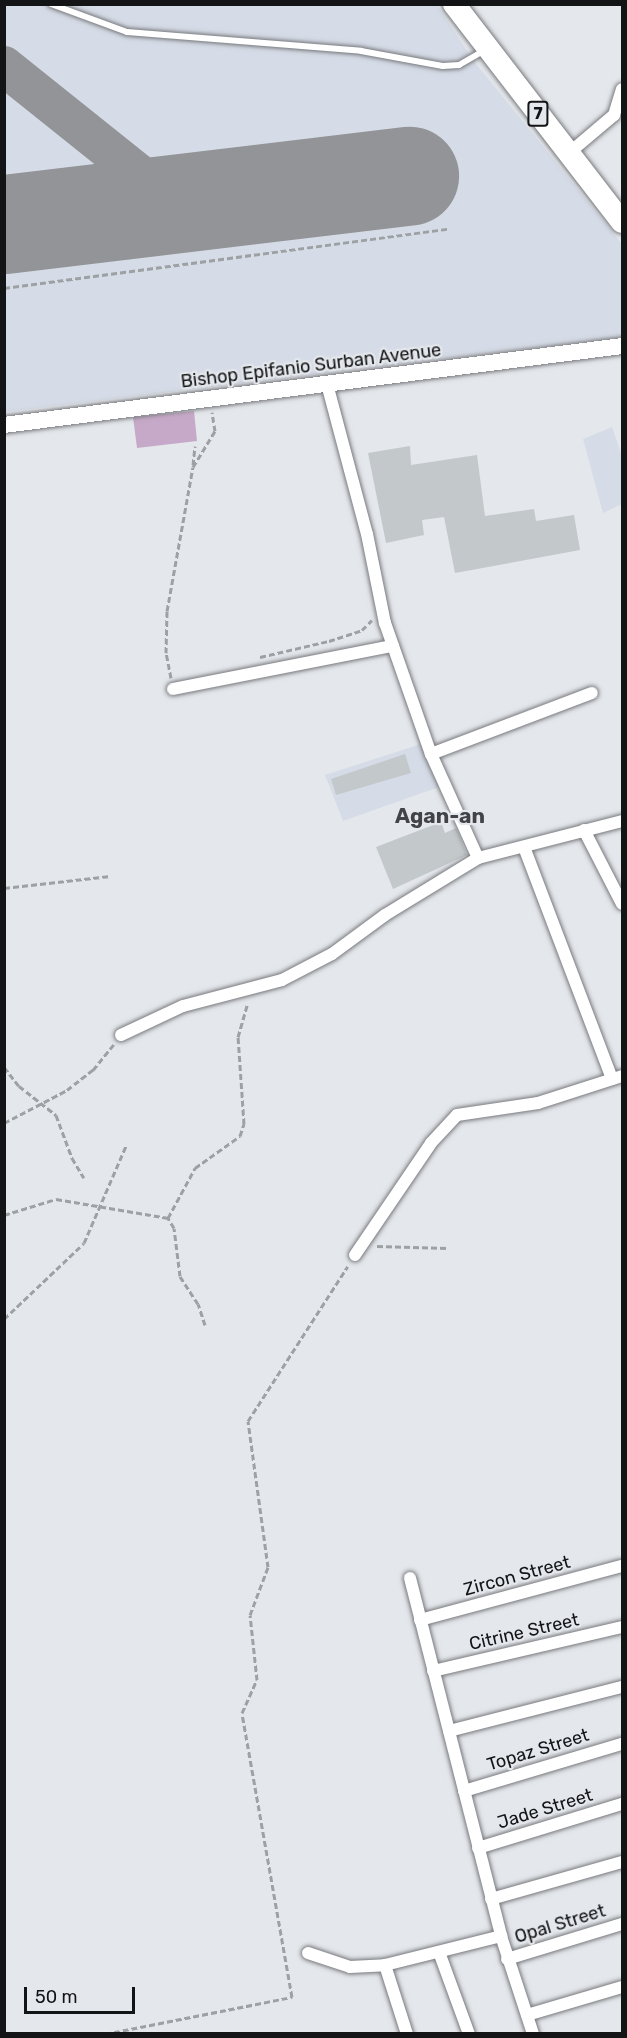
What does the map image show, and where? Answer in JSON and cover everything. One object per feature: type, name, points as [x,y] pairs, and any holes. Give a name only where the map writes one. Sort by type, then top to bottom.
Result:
[{"type":"highway","name":"7","points":[[454,4],[622,222]]},
{"type":"street","points":[[568,153],[614,115],[622,89]]},
{"type":"street","name":"Bishop Epifanio Surban Avenue","points":[[4,425],[622,346]]},
{"type":"street","points":[[327,384],[393,646],[431,754],[478,858]]},
{"type":"street","points":[[174,689],[393,646]]},
{"type":"street","points":[[431,754],[592,693]]},
{"type":"street","points":[[121,1035],[183,1006],[282,981],[332,954],[385,915],[478,858],[622,821]]},
{"type":"street","points":[[584,830],[622,903]]},
{"type":"street","points":[[355,1255],[431,1143],[457,1115],[538,1103],[617,1077],[524,847]]},
{"type":"street","name":"Zircon Street","points":[[420,1620],[622,1566]]},
{"type":"street","points":[[410,1578],[507,1959],[533,2034]]},
{"type":"street","name":"Citrine Street","points":[[434,1671],[622,1627]]},
{"type":"street","points":[[449,1731],[622,1687]]},
{"type":"street","name":"Topaz Street","points":[[464,1791],[622,1744]]},
{"type":"street","name":"Jade Street","points":[[478,1848],[622,1804]]},
{"type":"street","points":[[491,1899],[622,1862]]},
{"type":"street","name":"Opal Street","points":[[507,1959],[622,1924]]},
{"type":"street","points":[[308,1953],[350,1967],[385,1965],[501,1936]]},
{"type":"street","points":[[439,1952],[469,2034]]},
{"type":"street","points":[[385,1965],[407,2034]]},
{"type":"street","points":[[527,2015],[622,1987]]},
{"type":"lane","points":[[51,4],[128,32],[362,51],[443,66],[473,60],[487,48]]},
{"type":"path","points":[[4,288],[447,230]]},
{"type":"path","points":[[193,467],[215,431],[209,399]]},
{"type":"path","points":[[174,689],[166,653],[167,611],[195,446]]},
{"type":"path","points":[[254,673],[256,658],[362,630],[383,611]]},
{"type":"path","points":[[4,888],[110,876]]},
{"type":"path","points":[[168,1218],[195,1168],[240,1136],[244,1124],[238,1036],[256,988]]},
{"type":"path","points":[[4,1123],[41,1101],[67,1090],[93,1070],[121,1035]]},
{"type":"path","points":[[4,1067],[19,1086],[56,1115],[72,1158],[84,1178]]},
{"type":"path","points":[[4,1319],[84,1243],[103,1205],[126,1146]]},
{"type":"path","points":[[4,1215],[56,1200],[103,1205],[168,1218],[174,1228],[180,1276],[198,1304],[205,1325]]},
{"type":"path","points":[[105,2034],[292,1997],[242,1713],[257,1680],[250,1615],[268,1567],[248,1421],[355,1255],[377,1246],[448,1248]]},
{"type":"shaded area","points":[[4,5],[437,5],[473,60],[622,244],[622,337],[5,412]]},
{"type":"shaded area","points":[[194,411],[197,441],[137,448],[133,417]]},
{"type":"shaded area","points":[[612,427],[622,456],[622,504],[603,513],[583,439]]},
{"type":"shaded area","points":[[421,744],[439,787],[343,821],[325,775]]},
{"type":"building","points":[[410,446],[411,465],[477,455],[485,516],[534,509],[536,521],[574,515],[580,550],[455,573],[444,517],[422,520],[424,535],[386,543],[368,453]]},
{"type":"building","points":[[405,754],[411,773],[336,795],[331,779]]},
{"type":"building","points":[[441,822],[445,833],[456,828],[467,855],[393,889],[376,847]]},
{"type":"taxiway","points":[[4,66],[176,204]]},
{"type":"runway","points":[[4,224],[409,176]]},
{"type":"district","name":"Agan-an","points":[[440,816]]}]
